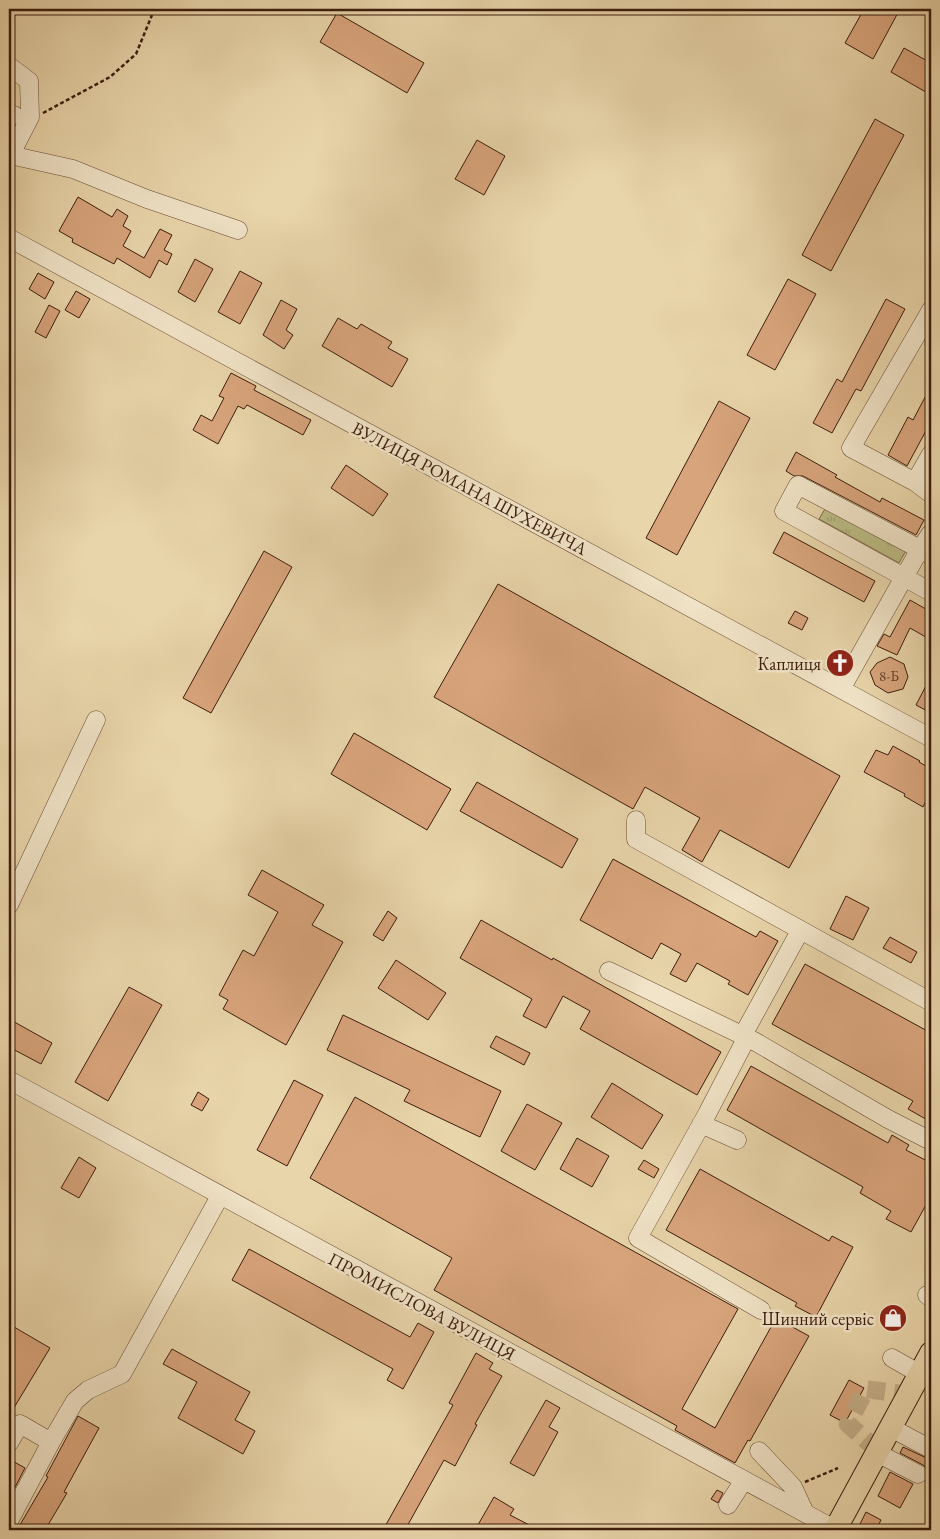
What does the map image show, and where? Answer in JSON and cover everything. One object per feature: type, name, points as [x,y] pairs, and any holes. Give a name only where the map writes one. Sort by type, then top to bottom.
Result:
[{"type":"main road","points":[[835,1530],[931,1352]]},
{"type":"street","points":[[9,66],[29,81],[30,117],[17,116],[10,157],[73,169],[147,199],[238,230]]},
{"type":"street","name":"ВУЛИЦЯ РОМАНА ШУХЕВИЧА","points":[[9,238],[931,738]]},
{"type":"street","points":[[931,310],[851,448],[915,482],[931,494]]},
{"type":"street","points":[[915,482],[931,454]]},
{"type":"street","points":[[926,552],[798,485],[784,511],[931,592]]},
{"type":"street","points":[[841,689],[905,578],[926,552],[931,533]]},
{"type":"street","points":[[9,905],[96,720]]},
{"type":"street","points":[[636,820],[636,840],[931,1002]]},
{"type":"street","points":[[761,1310],[638,1238],[701,1124],[800,931]]},
{"type":"street","points":[[609,971],[745,1036],[888,1119],[931,1141]]},
{"type":"street","name":"ПРОМИСЛОВА ВУЛИЦЯ","points":[[9,1080],[835,1530]]},
{"type":"street","points":[[701,1124],[737,1140]]},
{"type":"street","points":[[9,1521],[75,1401],[88,1390],[122,1374],[220,1196]]},
{"type":"street","points":[[892,1358],[920,1374]]},
{"type":"street","points":[[9,1443],[20,1424],[51,1442]]},
{"type":"street","points":[[890,1428],[931,1449]]},
{"type":"street","points":[[759,1450],[793,1487],[805,1513]]},
{"type":"street","points":[[877,1453],[918,1474]]},
{"type":"street","points":[[728,1505],[744,1480]]},
{"type":"path","points":[[17,116],[110,77],[136,54],[152,15]]},
{"type":"green space","points":[[829,502],[908,547],[899,563],[819,519]]},
{"type":"building","points":[[864,9],[900,9],[873,59],[845,43]]},
{"type":"building","points":[[337,13],[424,63],[407,93],[320,42]]},
{"type":"building","points":[[904,48],[931,63],[931,95],[891,72]]},
{"type":"building","points":[[875,119],[904,135],[831,271],[802,255]]},
{"type":"building","points":[[477,140],[505,156],[484,195],[455,179]]},
{"type":"building","points":[[78,197],[112,217],[117,209],[128,216],[123,226],[131,231],[123,246],[144,258],[160,229],[172,235],[164,250],[172,254],[167,265],[159,260],[150,278],[117,258],[114,264],[72,242],[73,239],[59,231]]},
{"type":"building","points":[[195,259],[213,269],[195,302],[178,292]]},
{"type":"building","points":[[240,271],[262,283],[240,324],[218,312]]},
{"type":"building","points":[[38,273],[54,282],[45,299],[29,289]]},
{"type":"building","points":[[788,279],[816,294],[775,370],[747,355]]},
{"type":"building","points":[[76,291],[90,299],[79,318],[65,310]]},
{"type":"building","points":[[886,299],[905,309],[861,391],[856,389],[832,433],[813,423],[837,379],[842,382]]},
{"type":"building","points":[[281,300],[297,309],[286,330],[293,335],[284,349],[263,335]]},
{"type":"building","points":[[49,305],[60,311],[46,338],[35,332]]},
{"type":"building","points":[[338,318],[357,329],[361,324],[392,342],[388,348],[408,359],[392,387],[322,346]]},
{"type":"building","points":[[231,373],[256,386],[254,390],[311,420],[303,435],[247,405],[244,409],[238,406],[218,444],[193,430],[201,415],[212,421],[224,398],[219,396]]},
{"type":"building","points":[[931,386],[931,429],[928,427],[907,466],[888,455],[908,417],[913,420]]},
{"type":"building","points":[[719,401],[750,418],[677,555],[646,538]]},
{"type":"building","points":[[796,452],[837,475],[835,477],[880,502],[882,498],[924,520],[916,535],[803,476],[794,476],[786,471]]},
{"type":"building","points":[[346,465],[388,494],[373,516],[331,488]]},
{"type":"building","points":[[784,532],[875,581],[864,602],[773,553]]},
{"type":"building","points":[[264,551],[292,567],[211,713],[183,698]]},
{"type":"building","points":[[498,584],[840,776],[789,868],[720,830],[702,862],[682,850],[700,818],[645,787],[633,809],[434,697]]},
{"type":"building","points":[[910,600],[931,612],[931,640],[910,628],[897,655],[877,646],[884,634],[890,637]]},
{"type":"building","points":[[795,611],[808,618],[802,630],[788,623]]},
{"type":"building","points":[[890,657],[904,664],[908,677],[903,689],[888,693],[875,685],[870,672],[877,663]]},
{"type":"building","points":[[931,676],[931,713],[916,705]]},
{"type":"building","points":[[354,733],[451,789],[427,830],[331,774]]},
{"type":"building","points":[[893,746],[931,769],[931,791],[923,807],[904,796],[905,794],[864,772],[876,750],[888,755]]},
{"type":"building","points":[[477,782],[578,839],[562,868],[460,811]]},
{"type":"building","points":[[613,859],[756,937],[760,931],[778,941],[748,995],[728,984],[730,981],[697,963],[686,982],[670,974],[681,954],[661,943],[652,959],[580,920]]},
{"type":"building","points":[[262,870],[324,905],[312,925],[343,942],[286,1045],[223,1009],[228,1000],[219,995],[243,950],[254,956],[278,912],[248,895]]},
{"type":"building","points":[[846,896],[869,908],[853,940],[830,929]]},
{"type":"building","points":[[388,911],[397,918],[383,941],[373,935]]},
{"type":"building","points":[[481,920],[721,1052],[697,1095],[580,1029],[590,1011],[563,996],[546,1028],[523,1016],[532,999],[460,958]]},
{"type":"building","points":[[890,937],[917,952],[911,963],[883,948]]},
{"type":"building","points":[[396,960],[446,993],[428,1020],[378,988]]},
{"type":"building","points":[[805,964],[931,1033],[931,1122],[908,1109],[913,1101],[772,1024]]},
{"type":"building","points":[[129,987],[162,1005],[108,1101],[75,1082]]},
{"type":"building","points":[[343,1015],[501,1091],[480,1137],[404,1101],[410,1090],[327,1050]]},
{"type":"building","points":[[9,1019],[52,1043],[41,1064],[9,1047]]},
{"type":"building","points":[[496,1036],[530,1053],[524,1065],[490,1047]]},
{"type":"building","points":[[751,1066],[888,1143],[892,1135],[909,1145],[906,1150],[931,1163],[931,1196],[911,1232],[886,1219],[891,1211],[860,1193],[863,1187],[727,1110]]},
{"type":"building","points":[[294,1080],[323,1095],[287,1166],[257,1150]]},
{"type":"building","points":[[612,1083],[663,1115],[642,1149],[591,1117]]},
{"type":"building","points":[[198,1092],[209,1099],[202,1111],[191,1105]]},
{"type":"building","points":[[355,1097],[738,1309],[682,1409],[715,1428],[776,1318],[809,1336],[750,1441],[748,1440],[735,1463],[675,1430],[677,1426],[434,1290],[452,1258],[310,1178]]},
{"type":"building","points":[[527,1104],[562,1123],[535,1170],[501,1151]]},
{"type":"building","points":[[577,1138],[609,1156],[592,1187],[560,1169]]},
{"type":"building","points":[[79,1157],[96,1168],[79,1198],[61,1188]]},
{"type":"building","points":[[644,1160],[659,1169],[654,1178],[638,1169]]},
{"type":"building","points":[[700,1169],[829,1241],[832,1236],[853,1247],[816,1317],[795,1306],[797,1303],[666,1230]]},
{"type":"building","points":[[249,1249],[410,1337],[418,1323],[434,1332],[403,1389],[387,1380],[393,1369],[232,1280]]},
{"type":"building","points":[[9,1324],[50,1348],[9,1416]]},
{"type":"building","points":[[172,1349],[250,1392],[235,1420],[255,1431],[243,1454],[178,1418],[197,1382],[163,1364]]},
{"type":"building","points":[[476,1353],[493,1363],[489,1369],[502,1376],[475,1424],[477,1425],[455,1466],[444,1460],[405,1530],[383,1530],[453,1405],[449,1403]]},
{"type":"building","points":[[849,1380],[864,1388],[845,1423],[830,1415]]},
{"type":"building","points":[[546,1400],[560,1408],[549,1427],[558,1432],[534,1476],[510,1463]]},
{"type":"building","points":[[78,1416],[99,1428],[64,1492],[67,1493],[45,1530],[17,1530],[48,1477],[46,1476]]},
{"type":"building","points":[[903,1447],[931,1460],[927,1468],[900,1453]]},
{"type":"building","points":[[9,1459],[25,1468],[9,1499]]},
{"type":"building","points":[[890,1472],[913,1484],[900,1508],[878,1496]]},
{"type":"building","points":[[717,1490],[723,1493],[718,1503],[711,1499]]},
{"type":"building","points":[[494,1497],[514,1509],[510,1515],[539,1530],[475,1530]]},
{"type":"building","points":[[866,1512],[881,1520],[876,1530],[857,1530]]},
{"type":"tunnel","points":[[878,1451],[848,1424],[866,1389],[908,1395]]},
{"type":"place","name":"Каплиця","points":[[840,663]]},
{"type":"place","name":"Шинний сервіс","points":[[893,1318]]}]
